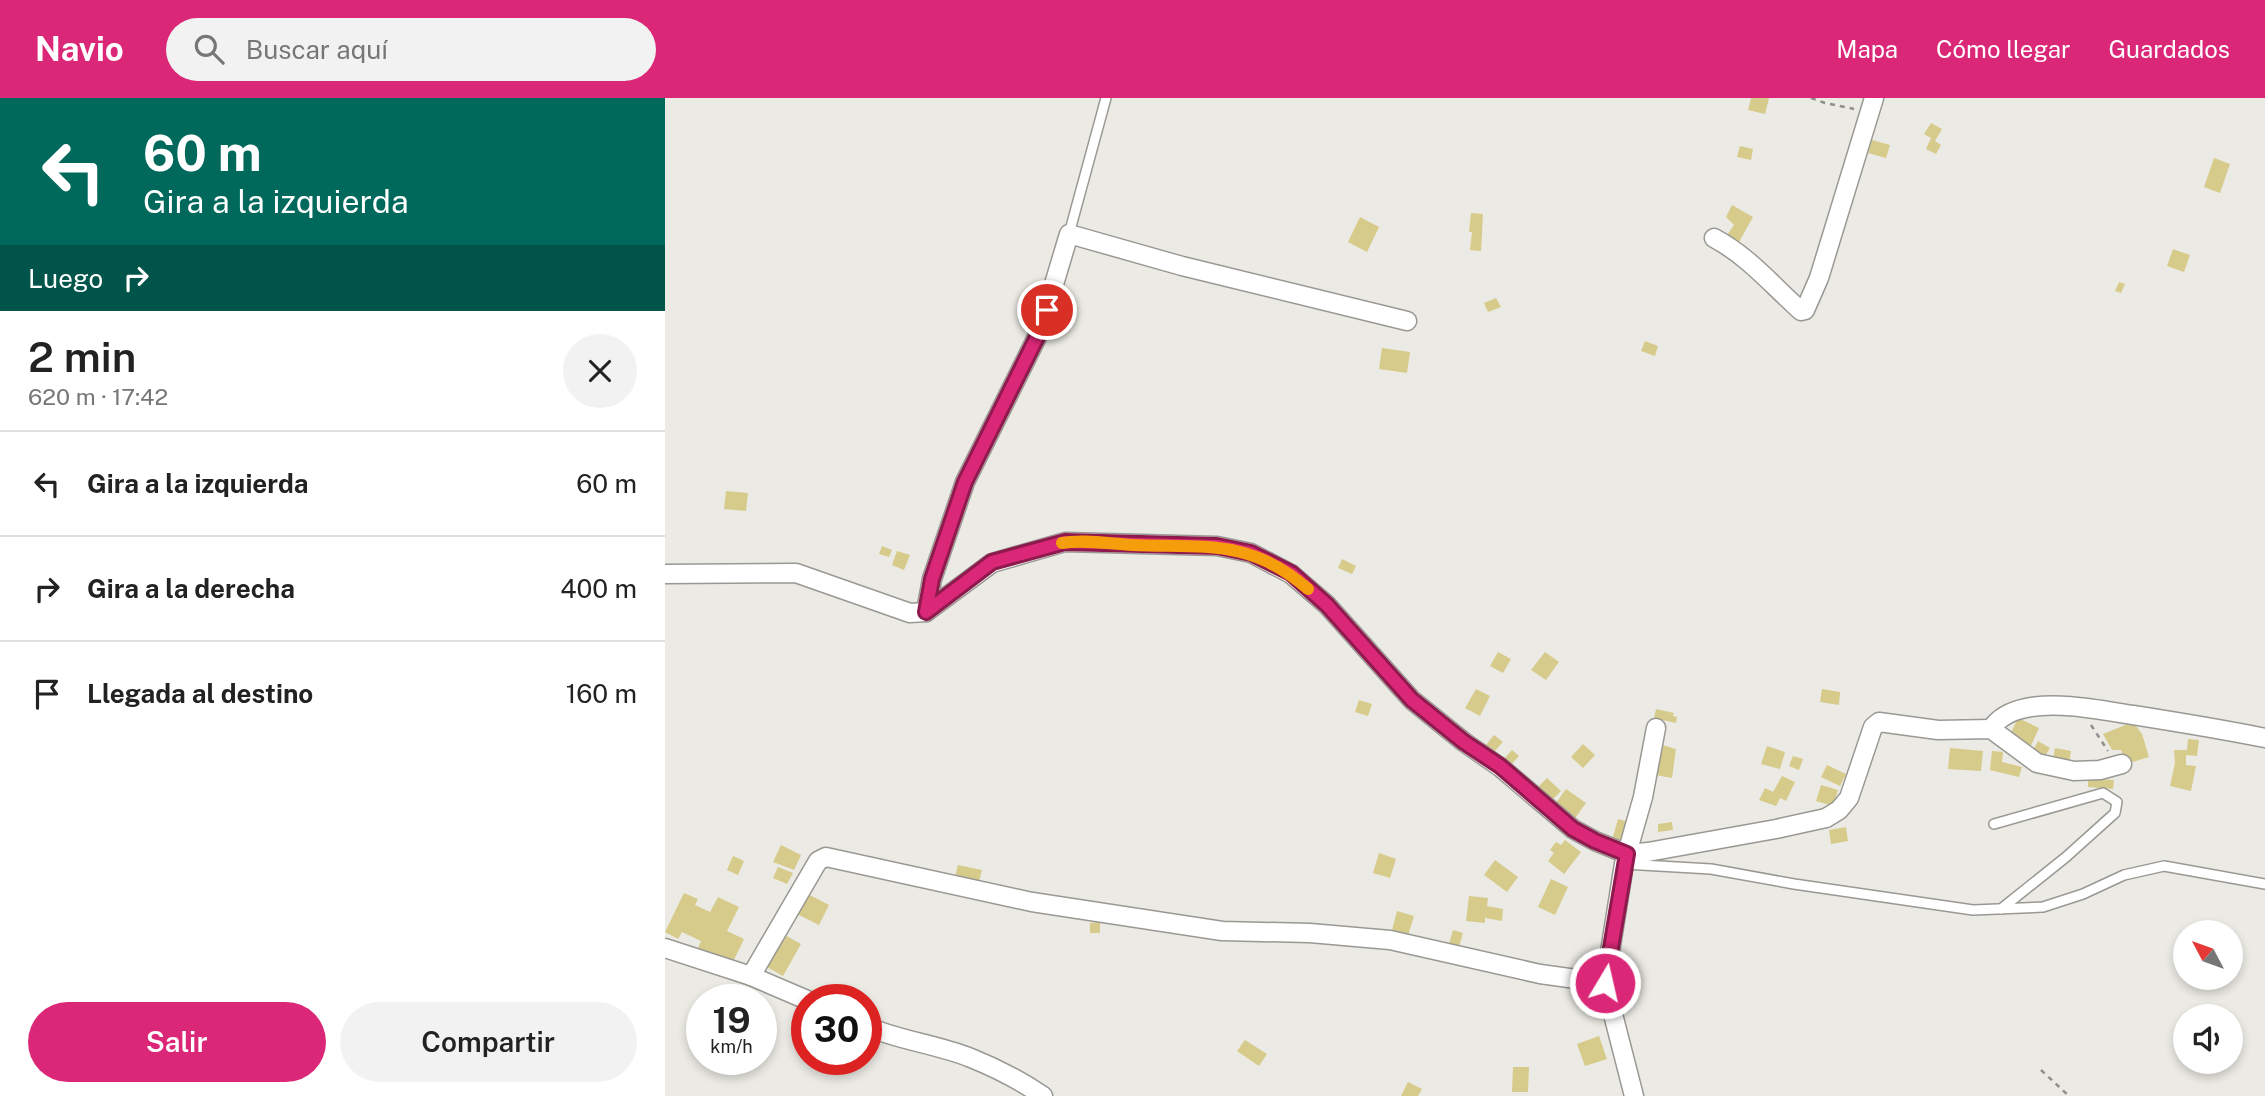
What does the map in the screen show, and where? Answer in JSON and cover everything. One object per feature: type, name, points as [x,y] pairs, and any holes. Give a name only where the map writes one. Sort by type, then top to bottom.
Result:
[{"type":"street","points":[[1714,238],[1730,246],[1762,272],[1773,286],[1801,311],[1805,310],[1819,278],[1873,105]]},
{"type":"street","points":[[926,612],[932,579],[965,482],[1040,331],[1069,234],[1182,266],[1407,321]]},
{"type":"street","points":[[665,574],[796,573],[910,613],[926,612],[992,562],[1065,542],[1217,546],[1251,553],[1291,573],[1327,605],[1412,700],[1464,742],[1500,766],[1573,829],[1626,859],[1826,818],[1839,810],[1849,798],[1873,727],[1879,722],[1938,730],[1991,729],[2037,763],[2074,771],[2119,766]]},
{"type":"street","points":[[1991,729],[2004,715],[2025,708],[2050,705],[2087,708],[2265,738]]},
{"type":"street","points":[[1634,1096],[1605,983],[1626,859],[1643,797],[1656,728]]},
{"type":"street","points":[[751,976],[818,861],[826,857],[1032,902],[1222,931],[1310,933],[1390,940],[1540,974],[1605,983]]},
{"type":"street","points":[[665,948],[751,976],[791,993]]},
{"type":"street","points":[[882,1034],[969,1057],[1024,1083],[1044,1096]]},
{"type":"lane","points":[[1069,234],[1106,98]]},
{"type":"lane","points":[[1994,824],[2103,793],[2117,802],[2115,813],[2000,910]]},
{"type":"lane","points":[[1626,859],[1711,869],[1961,908],[2000,910],[2043,907],[2083,894],[2124,875],[2164,866],[2265,884]]},
{"type":"path","points":[[1811,98],[1825,103],[1873,105]]},
{"type":"path","points":[[2087,708],[2091,724],[2119,766]]},
{"type":"path","points":[[2041,1070],[2069,1096]]},
{"type":"building","points":[[1751,98],[1769,98],[1765,114],[1748,110]]},
{"type":"building","points":[[1931,123],[1942,129],[1935,141],[1941,145],[1936,154],[1926,149],[1931,138],[1924,134]]},
{"type":"building","points":[[1872,140],[1890,145],[1886,158],[1868,153]]},
{"type":"building","points":[[1740,146],[1753,149],[1751,160],[1737,157]]},
{"type":"building","points":[[2214,158],[2230,164],[2220,193],[2204,187]]},
{"type":"building","points":[[1732,205],[1753,217],[1739,242],[1727,235],[1734,225],[1726,217]]},
{"type":"building","points":[[1471,213],[1483,214],[1481,251],[1470,250]]},
{"type":"building","points":[[1360,217],[1379,227],[1367,252],[1348,242]]},
{"type":"building","points":[[2173,249],[2190,255],[2184,272],[2167,266]]},
{"type":"building","points":[[2119,282],[2125,284],[2121,293],[2115,291]]},
{"type":"building","points":[[1496,298],[1501,307],[1488,312],[1484,303]]},
{"type":"building","points":[[1645,341],[1658,346],[1655,356],[1641,351]]},
{"type":"building","points":[[1382,348],[1410,352],[1407,373],[1379,369]]},
{"type":"building","points":[[726,491],[748,493],[746,511],[724,509]]},
{"type":"building","points":[[882,546],[892,550],[889,557],[879,554]]},
{"type":"building","points":[[897,551],[910,555],[904,570],[892,565]]},
{"type":"building","points":[[1342,559],[1356,566],[1352,574],[1338,568]]},
{"type":"building","points":[[1498,652],[1511,659],[1503,673],[1490,666]]},
{"type":"building","points":[[1545,652],[1559,662],[1546,680],[1531,670]]},
{"type":"building","points":[[1476,689],[1490,696],[1480,716],[1465,708]]},
{"type":"building","points":[[1822,689],[1840,692],[1839,705],[1820,702]]},
{"type":"building","points":[[1359,700],[1372,704],[1368,716],[1355,712]]},
{"type":"building","points":[[1656,709],[1674,713],[1673,716],[1677,717],[1676,723],[1654,718]]},
{"type":"building","points":[[2018,718],[2039,728],[2030,748],[2008,739]]},
{"type":"building","points":[[2133,722],[2142,734],[2149,757],[2126,764],[2121,750],[2112,750],[2103,734]]},
{"type":"building","points":[[1494,735],[1503,742],[1494,752],[1486,745]]},
{"type":"building","points":[[2188,739],[2199,740],[2197,756],[2186,755],[2186,765],[2196,766],[2191,791],[2170,786],[2175,763],[2174,750],[2187,750]]},
{"type":"building","points":[[2038,741],[2050,748],[2041,763],[2030,756]]},
{"type":"building","points":[[1583,744],[1595,755],[1583,768],[1571,757]]},
{"type":"building","points":[[1659,744],[1676,749],[1672,778],[1650,774]]},
{"type":"building","points":[[1767,746],[1785,752],[1780,769],[1761,764]]},
{"type":"building","points":[[1950,748],[1983,751],[1981,771],[1948,769]]},
{"type":"building","points":[[2055,748],[2071,751],[2068,768],[2052,765]]},
{"type":"building","points":[[1512,750],[1519,756],[1509,767],[1502,761]]},
{"type":"building","points":[[1992,751],[2003,752],[2002,762],[2022,767],[2019,777],[1990,770]]},
{"type":"building","points":[[1793,756],[1803,759],[1799,770],[1789,766]]},
{"type":"building","points":[[1827,765],[1846,774],[1840,786],[1821,777]]},
{"type":"building","points":[[1782,776],[1795,782],[1786,801],[1780,798],[1776,806],[1759,800],[1765,788],[1773,792]]},
{"type":"building","points":[[1547,778],[1561,791],[1549,803],[1535,790]]},
{"type":"building","points":[[2088,778],[2114,780],[2113,789],[2088,787]]},
{"type":"building","points":[[1821,785],[1838,790],[1833,806],[1816,801]]},
{"type":"building","points":[[1566,789],[1586,803],[1573,821],[1553,807]]},
{"type":"building","points":[[1618,819],[1633,823],[1627,844],[1612,840]]},
{"type":"building","points":[[1672,822],[1673,830],[1658,832],[1658,824]]},
{"type":"building","points":[[1846,827],[1848,841],[1831,844],[1829,830]]},
{"type":"building","points":[[1565,840],[1581,852],[1564,874],[1548,861],[1554,853],[1550,850],[1556,842],[1561,845]]},
{"type":"building","points":[[781,845],[801,855],[794,870],[773,862]]},
{"type":"building","points":[[1379,853],[1396,859],[1390,878],[1373,873]]},
{"type":"building","points":[[733,856],[744,861],[738,875],[727,870]]},
{"type":"building","points":[[1495,860],[1518,877],[1507,892],[1484,875]]},
{"type":"building","points":[[958,865],[982,870],[979,882],[955,876]]},
{"type":"building","points":[[778,867],[793,873],[787,884],[773,878]]},
{"type":"building","points":[[1551,879],[1568,887],[1555,915],[1538,907]]},
{"type":"building","points":[[804,892],[829,905],[819,925],[793,912]]},
{"type":"building","points":[[684,893],[698,899],[695,905],[710,912],[718,897],[739,907],[727,931],[744,939],[732,964],[698,948],[701,941],[682,932],[678,939],[665,932]]},
{"type":"building","points":[[1469,896],[1488,898],[1487,906],[1503,909],[1502,921],[1485,918],[1485,923],[1466,921]]},
{"type":"building","points":[[1397,911],[1414,916],[1407,939],[1391,934]]},
{"type":"building","points":[[1100,922],[1100,933],[1090,933],[1090,923]]},
{"type":"building","points":[[1453,930],[1463,933],[1459,947],[1449,944]]},
{"type":"building","points":[[783,934],[801,944],[783,976],[765,966]]},
{"type":"building","points":[[1599,1036],[1607,1059],[1585,1066],[1577,1044]]},
{"type":"building","points":[[1245,1040],[1267,1054],[1259,1066],[1237,1051]]},
{"type":"building","points":[[1513,1067],[1529,1067],[1528,1092],[1512,1092]]},
{"type":"building","points":[[1408,1082],[1422,1089],[1418,1096],[1401,1096]]},
{"type":"slow traffic","points":[[1062,543],[1217,546],[1251,553],[1291,573],[1308,589]]},
{"type":"route","points":[[1047,310],[1040,331],[965,482],[932,579],[926,612],[992,562],[1065,542],[1217,546],[1251,553],[1291,573],[1327,605],[1412,700],[1464,742],[1500,766],[1573,829],[1627,854],[1605,983]]}]
